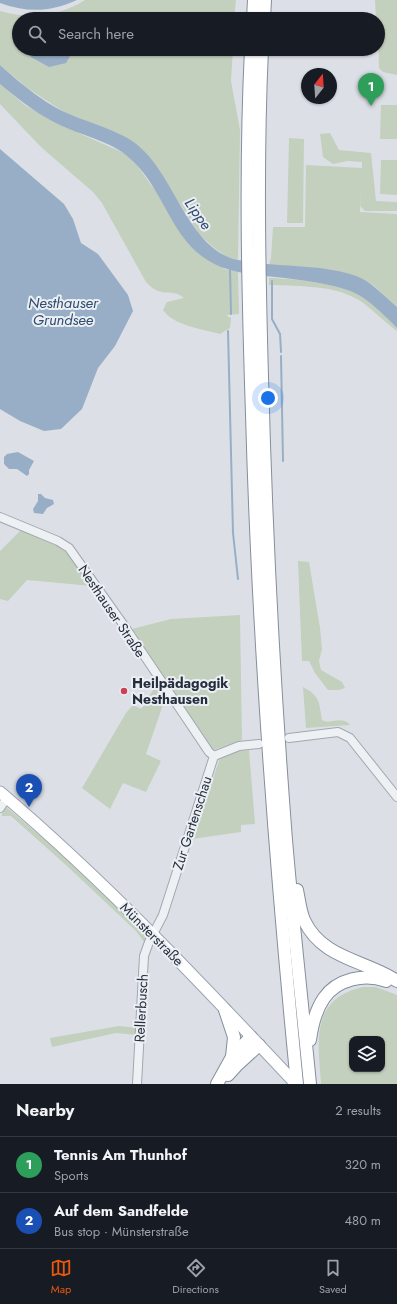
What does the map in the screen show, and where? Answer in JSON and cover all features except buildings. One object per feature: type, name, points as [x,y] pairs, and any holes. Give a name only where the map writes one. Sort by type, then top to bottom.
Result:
[{"type":"highway","points":[[253,12],[254,0]]},
{"type":"highway","points":[[264,12],[265,0]]},
{"type":"highway","points":[[251,56],[248,215],[249,318],[255,526],[266,719],[296,1084]]},
{"type":"highway","points":[[262,56],[259,221],[260,324],[263,449],[272,645],[286,842],[310,1084]]},
{"type":"highway","points":[[286,842],[303,918],[318,941],[345,959],[397,981]]},
{"type":"highway","points":[[308,1062],[313,1021],[324,998],[332,989],[351,979],[366,978],[379,978],[397,986]]},
{"type":"highway","points":[[217,1084],[232,1057],[234,1037],[225,1010]]},
{"type":"highway","points":[[232,1057],[255,1041]]},
{"type":"highway","points":[[222,1084],[255,1041]]},
{"type":"main road","name":"Münsterstraße","points":[[3,795],[72,855],[153,934],[296,1084]]},
{"type":"street","name":"Nesthauser Straße","points":[[0,517],[69,548],[125,627],[204,746],[214,756]]},
{"type":"street","points":[[289,738],[338,732],[345,734],[350,738],[397,796]]},
{"type":"street","points":[[214,756],[239,746],[259,744]]},
{"type":"street","name":"Zur Gartenschau","points":[[153,934],[163,915],[214,756]]},
{"type":"street","points":[[0,808],[3,795]]},
{"type":"street","name":"Rellerbusch","points":[[137,1084],[144,956],[153,934]]},
{"type":"green space","points":[[85,0],[236,0],[235,12],[58,12]]},
{"type":"green space","points":[[375,0],[397,0],[397,75],[383,72],[379,68],[379,56],[385,56],[385,12],[376,12]]},
{"type":"green space","points":[[0,11],[11,14],[12,56],[233,56],[231,81],[240,130],[238,260],[227,257],[199,234],[180,204],[120,134],[67,114],[29,89],[0,65]]},
{"type":"green space","points":[[0,84],[26,106],[81,134],[126,154],[137,165],[151,185],[224,269],[238,272],[239,314],[227,315],[226,313],[227,316],[231,318],[230,328],[220,334],[189,326],[174,320],[163,310],[167,302],[184,298],[175,293],[157,291],[146,282],[102,203],[93,192],[41,147],[0,104]]},
{"type":"green space","points":[[381,105],[397,105],[397,139],[380,139]]},
{"type":"green space","points":[[330,133],[339,150],[371,153],[376,201],[397,202],[397,211],[365,211],[360,206],[360,212],[397,214],[397,307],[373,285],[335,271],[269,265],[271,258],[273,227],[305,227],[306,165],[362,168],[362,162],[348,161],[333,164],[323,157],[320,134]]},
{"type":"green space","points":[[289,138],[304,139],[303,223],[287,223]]},
{"type":"green space","points":[[381,160],[397,160],[397,195],[380,194]]},
{"type":"green space","points":[[269,278],[291,279],[330,285],[353,292],[376,308],[397,328],[397,331],[359,300],[344,293],[323,288],[269,285]]},
{"type":"green space","points":[[21,530],[57,546],[67,553],[92,586],[27,580],[8,601],[0,599],[0,551]]},
{"type":"green space","points":[[298,561],[309,562],[320,628],[322,649],[319,661],[321,670],[342,682],[345,688],[339,690],[328,690],[315,673],[309,661],[302,661]]},
{"type":"green space","points":[[240,615],[242,740],[213,750],[132,629],[171,619]]},
{"type":"green space","points":[[157,684],[166,696],[146,754],[161,761],[146,792],[123,783],[110,809],[82,788],[126,713],[133,705],[141,709]]},
{"type":"green space","points":[[303,687],[313,693],[318,700],[322,720],[340,720],[347,722],[350,725],[306,728]]},
{"type":"green space","points":[[249,750],[255,824],[241,825],[241,832],[192,839],[220,758],[225,753]]},
{"type":"green space","points":[[6,807],[85,874],[146,934],[147,937],[145,943],[136,931],[11,816],[2,816],[2,809]]},
{"type":"green space","points":[[363,987],[376,987],[397,995],[397,1084],[321,1084],[319,1038],[321,1024],[326,1012],[334,1001],[346,993]]},
{"type":"green space","points":[[119,1026],[137,1028],[137,1035],[116,1033],[52,1047],[50,1038]]},
{"type":"water","points":[[0,0],[77,0],[58,7],[29,10],[0,3]]},
{"type":"water","points":[[70,56],[66,63],[49,67],[31,57]]},
{"type":"water","points":[[0,65],[51,105],[69,114],[119,133],[136,144],[154,163],[192,224],[202,238],[214,249],[228,257],[239,260],[320,268],[344,272],[356,276],[373,286],[397,307],[397,328],[371,304],[351,291],[303,280],[238,272],[215,264],[197,253],[173,222],[153,187],[141,170],[126,155],[118,149],[61,126],[25,104],[0,84]]},
{"type":"water","name":"Nesthauser Grundsee","points":[[0,149],[64,204],[73,219],[81,243],[98,254],[128,295],[133,311],[115,346],[98,368],[82,409],[61,429],[44,431],[20,421],[0,409]]},
{"type":"water","points":[[18,452],[34,461],[27,476],[17,469],[9,469],[4,464],[4,457],[7,454]]},
{"type":"water","points":[[38,494],[53,500],[54,504],[47,508],[43,514],[34,513],[33,509],[38,501]]},
{"type":"waterway","points":[[230,269],[231,314]]},
{"type":"waterway","points":[[272,281],[272,319],[280,334],[281,352]]},
{"type":"waterway","points":[[228,331],[233,533],[238,579]]},
{"type":"waterway","points":[[281,356],[283,461]]},
{"type":"place","name":"Tennis Am Thunhof","points":[[371,106]]},
{"type":"place","name":"Heilpädagogik Nesthausen","points":[[124,691]]},
{"type":"place","name":"Auf dem Sandfelde","points":[[29,807]]},
{"type":"water label","name":"Lippe","points":[[198,214]]}]
